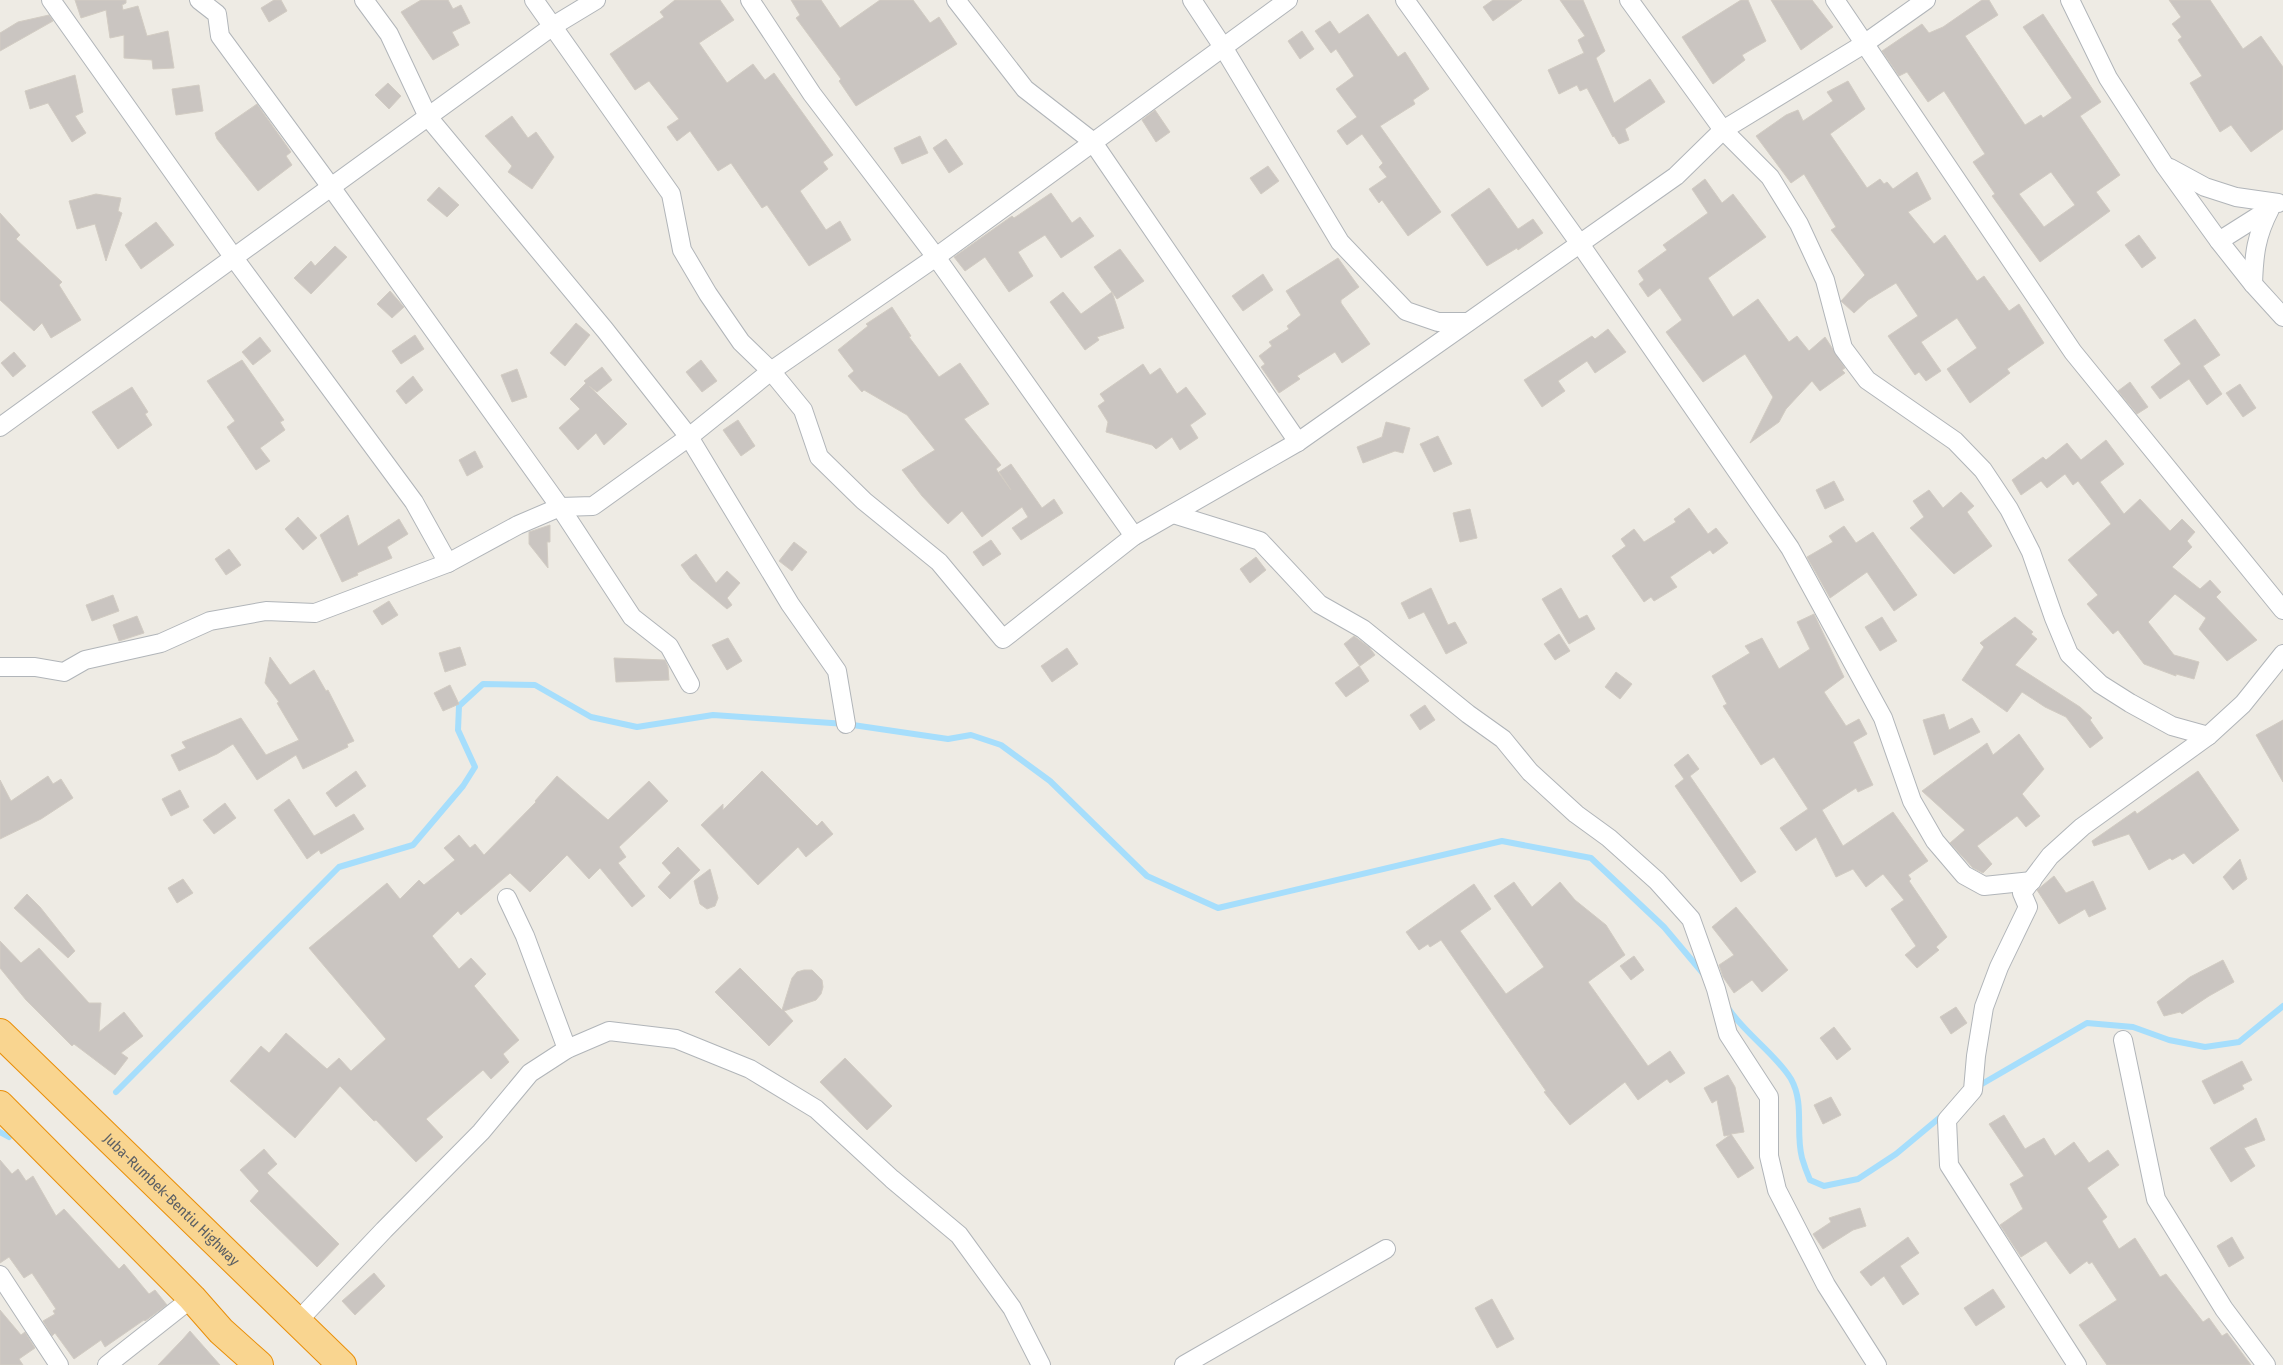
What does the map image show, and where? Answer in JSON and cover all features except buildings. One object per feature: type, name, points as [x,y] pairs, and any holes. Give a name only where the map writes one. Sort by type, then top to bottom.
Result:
[{"type":"highway","name":"Juba-Rumbek-Bentiu Highway","points":[[0,1033],[342,1365]]},
{"type":"highway","points":[[0,1105],[192,1298],[221,1331],[259,1365]]},
{"type":"street","points":[[51,0],[234,258],[414,502],[448,563]]},
{"type":"street","points":[[200,0],[217,14],[220,36],[331,187],[560,507],[632,617],[669,646],[690,684]]},
{"type":"street","points":[[364,0],[389,34],[428,116],[605,330],[689,437],[790,604],[837,671],[846,724]]},
{"type":"street","points":[[534,0],[671,194],[682,250],[708,294],[742,342],[771,372],[803,410],[819,457],[864,501],[939,562],[1003,639],[1134,536],[1298,442],[1676,176],[1723,130],[1864,44],[1926,0]]},
{"type":"street","points":[[0,427],[553,26],[596,0]]},
{"type":"street","points":[[750,0],[812,94],[936,257],[1134,536]]},
{"type":"street","points":[[956,0],[1024,89],[1092,141],[1298,442]]},
{"type":"street","points":[[1192,0],[1223,47],[1340,242],[1406,311],[1438,322],[1468,322]]},
{"type":"street","points":[[0,667],[35,668],[64,672],[85,660],[161,643],[210,621],[266,610],[315,613],[448,563],[518,525],[560,507],[593,506],[689,437],[771,372],[936,257],[1092,141],[1288,0]]},
{"type":"street","points":[[1405,0],[1580,244],[1790,548],[1883,718],[1912,801],[1935,841],[1964,874],[1984,886],[2032,881]]},
{"type":"street","points":[[1629,0],[1723,130],[1770,177],[1799,224],[1825,280],[1843,348],[1866,380],[1955,441],[1983,470],[2008,509],[2031,552],[2069,654],[2100,684],[2130,703],[2172,726],[2208,736]]},
{"type":"street","points":[[1835,0],[2073,352],[2283,610]]},
{"type":"street","points":[[2070,0],[2108,78],[2165,166],[2219,241],[2283,317]]},
{"type":"street","points":[[2165,166],[2205,187],[2236,197],[2277,204]]},
{"type":"street","points":[[2219,241],[2277,204]]},
{"type":"street","points":[[2254,284],[2254,253],[2259,229],[2277,204]]},
{"type":"street","points":[[1173,514],[1260,541],[1319,604],[1363,628],[1468,714],[1503,738],[1530,772],[1576,814],[1609,838],[1658,881],[1691,919],[1716,990],[1728,1034],[1769,1097],[1769,1156],[1777,1190],[1826,1284],[1877,1365]]},
{"type":"street","points":[[2077,1365],[1949,1165],[1947,1120],[1973,1090],[1984,1007],[1999,966],[2028,907],[2022,894],[2050,856],[2082,827],[2208,736],[2243,704],[2283,654]]},
{"type":"street","points":[[507,898],[524,936],[567,1049]]},
{"type":"street","points":[[298,1321],[481,1132],[530,1073],[567,1049],[609,1031],[676,1039],[750,1069],[816,1109],[892,1179],[959,1235],[1012,1308],[1041,1365]]},
{"type":"street","points":[[2124,1040],[2156,1199],[2224,1309],[2266,1365]]},
{"type":"street","points":[[1184,1365],[1386,1250]]},
{"type":"street","points":[[0,1275],[59,1365]]},
{"type":"street","points":[[107,1365],[192,1298]]},
{"type":"waterway","points":[[116,1092],[339,867],[413,845],[463,786],[475,767],[458,730],[459,706],[483,684],[535,685],[591,717],[637,727],[713,715],[846,724],[948,739],[971,735],[1001,745],[1050,781],[1147,876],[1218,908],[1502,841],[1591,858],[1664,927],[1706,977]]},
{"type":"waterway","points":[[1975,1088],[2087,1023],[2133,1027],[2169,1040],[2205,1047],[2239,1042],[2283,1006]]},
{"type":"waterway","points":[[1728,1008],[1791,1079],[1798,1098],[1800,1148],[1810,1180],[1824,1186],[1858,1179],[1896,1154],[1944,1114]]},
{"type":"waterway","points":[[0,1132],[9,1137]]}]
